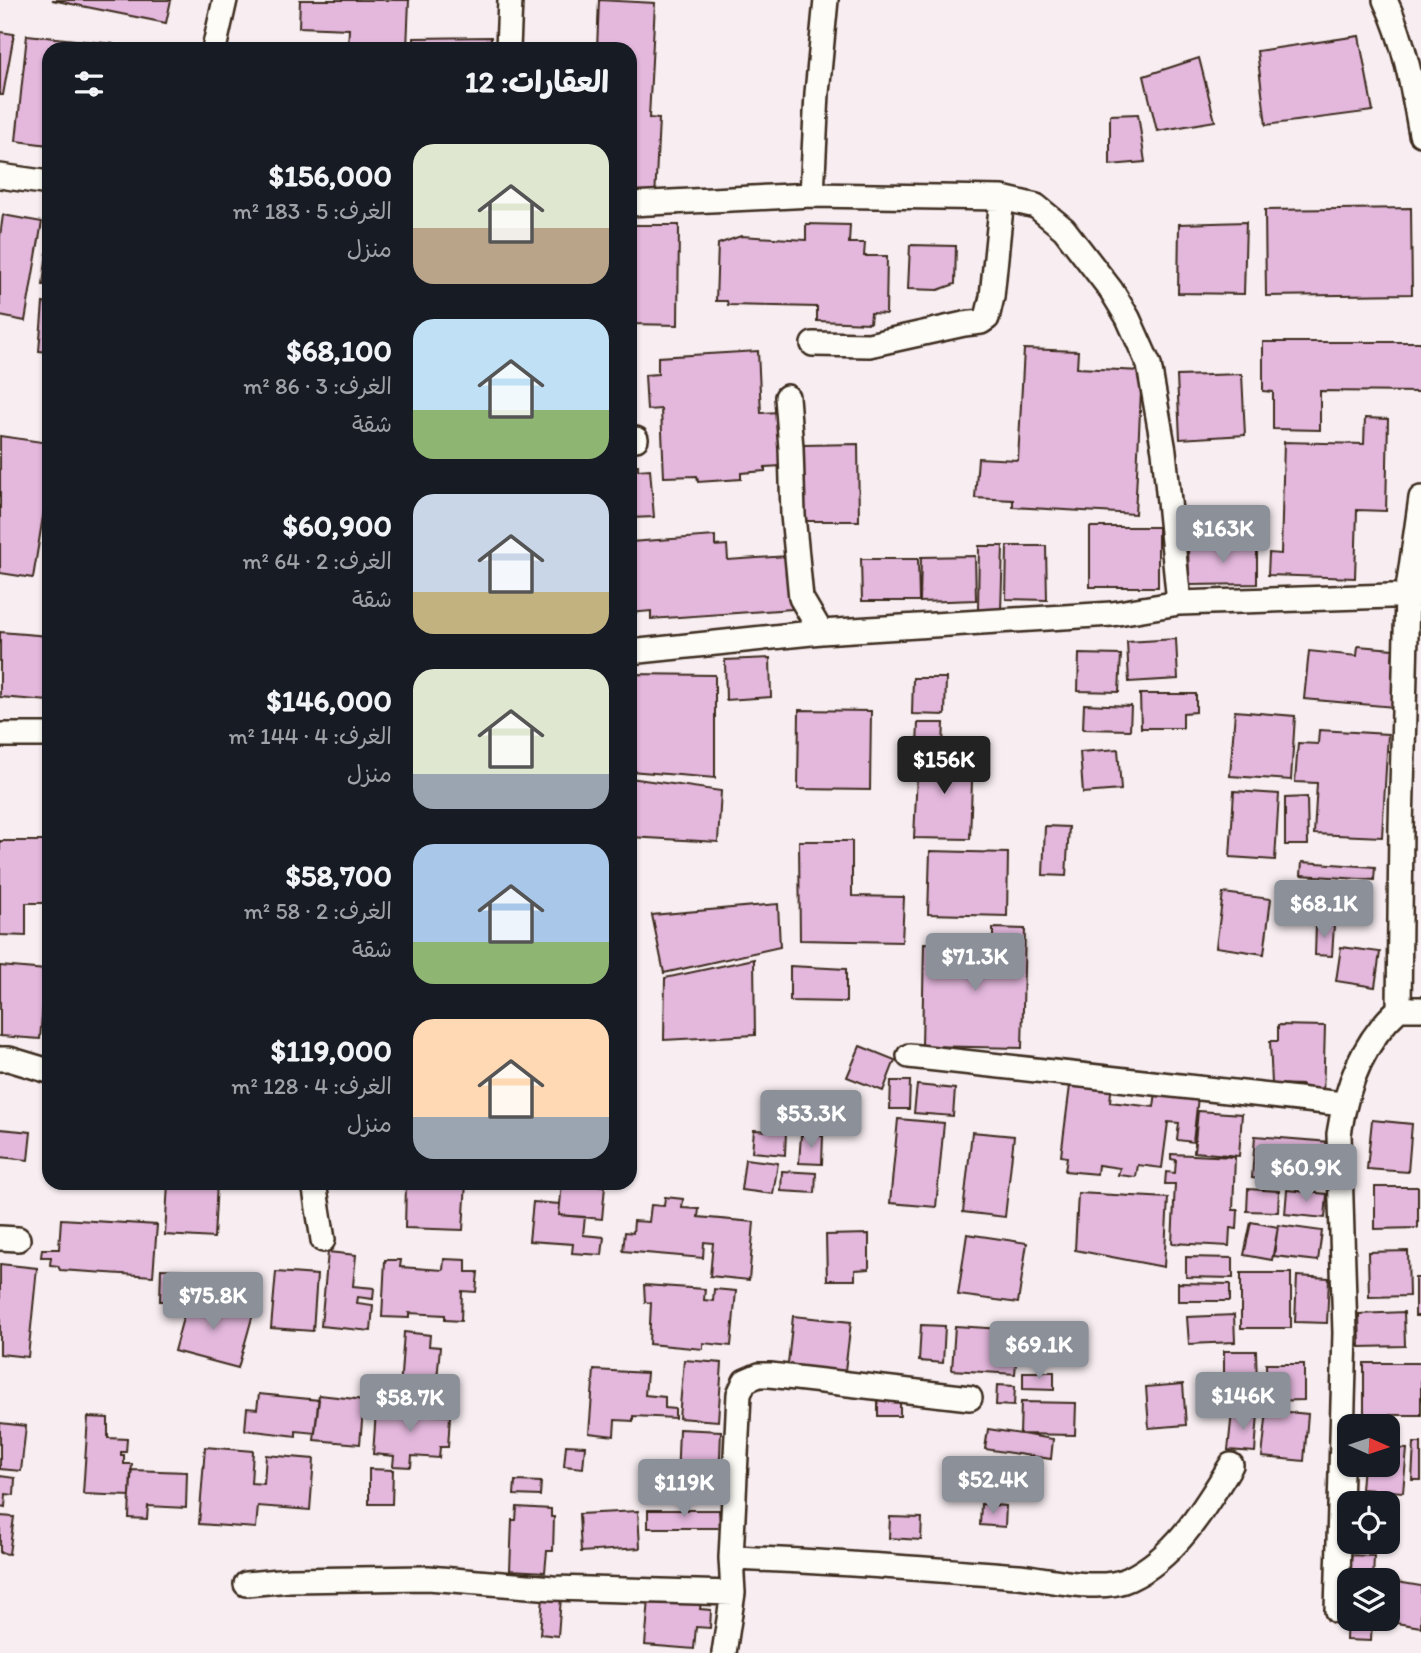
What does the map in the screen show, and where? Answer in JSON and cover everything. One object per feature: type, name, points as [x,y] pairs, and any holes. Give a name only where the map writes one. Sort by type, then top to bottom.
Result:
[{"type":"street","points":[[216,42],[225,0]]},
{"type":"street","points":[[508,42],[510,0]]},
{"type":"street","points":[[812,195],[817,93],[826,0]]},
{"type":"street","points":[[1385,0],[1393,16],[1410,74],[1421,134]]},
{"type":"street","points":[[0,176],[42,182]]},
{"type":"street","points":[[637,204],[812,195],[1002,198],[1036,206],[1064,229],[1111,290],[1138,337],[1149,365],[1164,451],[1178,603]]},
{"type":"street","points":[[813,344],[869,345],[981,322],[987,317],[992,297],[1002,198]]},
{"type":"street","points":[[787,397],[793,515],[801,598],[821,632]]},
{"type":"street","points":[[1339,1568],[1345,1415],[1339,1134],[1343,1104],[1355,1070],[1383,1023],[1410,1009],[1401,827],[1421,498]]},
{"type":"street","points":[[637,651],[821,632],[1112,614],[1178,603],[1414,595]]},
{"type":"street","points":[[0,735],[42,735]]},
{"type":"street","points":[[909,1056],[1343,1104]]},
{"type":"street","points":[[0,1059],[42,1069]]},
{"type":"street","points":[[315,1190],[323,1240]]},
{"type":"street","points":[[724,1653],[733,1593],[731,1558],[739,1394],[745,1381],[759,1375],[771,1375],[970,1398]]},
{"type":"street","points":[[731,1558],[1019,1576],[1100,1585],[1118,1582],[1128,1580],[1158,1561],[1201,1513],[1231,1465]]},
{"type":"street","points":[[246,1584],[290,1580],[428,1578],[545,1587],[733,1593]]},
{"type":"building","points":[[52,0],[171,0],[166,23]]},
{"type":"building","points":[[300,0],[409,0],[407,42],[348,42],[349,29],[299,27]]},
{"type":"building","points":[[599,0],[655,3],[649,118],[659,119],[655,199],[637,198],[637,42],[597,42]]},
{"type":"building","points":[[0,32],[14,34],[3,95],[0,95]]},
{"type":"building","points":[[27,35],[94,42],[42,42],[42,144],[16,141]]},
{"type":"building","points":[[1359,36],[1373,111],[1266,125],[1257,51]]},
{"type":"building","points":[[491,37],[491,42],[414,42],[414,38]]},
{"type":"building","points":[[1199,58],[1215,121],[1157,131],[1144,76]]},
{"type":"building","points":[[1138,114],[1145,162],[1110,165],[1110,115]]},
{"type":"building","points":[[1411,208],[1412,294],[1266,296],[1265,210]]},
{"type":"building","points":[[3,215],[42,222],[25,321],[0,316],[0,236]]},
{"type":"building","points":[[1246,222],[1244,294],[1178,293],[1179,224]]},
{"type":"building","points":[[806,224],[850,225],[849,243],[865,243],[864,256],[887,256],[886,314],[871,313],[870,323],[817,321],[817,307],[728,305],[727,301],[716,301],[718,244],[741,236],[806,240]]},
{"type":"building","points":[[637,225],[679,225],[678,325],[637,324]]},
{"type":"building","points":[[910,245],[956,246],[955,284],[938,290],[908,289]]},
{"type":"building","points":[[42,315],[42,351],[39,351]]},
{"type":"building","points":[[1263,342],[1421,342],[1421,392],[1320,391],[1320,430],[1273,429],[1273,392],[1263,391]]},
{"type":"building","points":[[1024,349],[1078,351],[1077,368],[1142,371],[1135,514],[1013,507],[1013,500],[975,498],[978,458],[1018,460]]},
{"type":"building","points":[[758,351],[761,413],[779,412],[782,466],[741,473],[741,479],[698,482],[697,476],[664,477],[661,409],[647,410],[645,375],[658,374],[658,357]]},
{"type":"building","points":[[1242,374],[1245,435],[1180,439],[1177,376]]},
{"type":"building","points":[[1365,418],[1388,419],[1386,511],[1357,510],[1355,578],[1268,575],[1269,553],[1281,554],[1284,442],[1364,444]]},
{"type":"building","points":[[0,436],[42,442],[42,523],[33,578],[0,573]]},
{"type":"building","points":[[858,444],[859,521],[803,521],[803,445]]},
{"type":"building","points":[[637,465],[638,470],[650,469],[654,517],[637,518]]},
{"type":"building","points":[[1090,527],[1158,527],[1158,587],[1090,587]]},
{"type":"building","points":[[715,536],[715,546],[727,545],[728,560],[788,556],[792,609],[651,619],[651,611],[637,612],[637,542]]},
{"type":"building","points":[[1257,545],[1257,584],[1189,585],[1188,546]]},
{"type":"building","points":[[979,546],[1003,546],[1001,611],[978,610]]},
{"type":"building","points":[[1007,546],[1046,546],[1047,600],[1006,599]]},
{"type":"building","points":[[975,556],[976,600],[920,602],[921,557]]},
{"type":"building","points":[[861,559],[918,559],[919,601],[862,601]]},
{"type":"building","points":[[0,632],[42,635],[42,700],[0,697]]},
{"type":"building","points":[[1176,639],[1178,679],[1129,682],[1127,642]]},
{"type":"building","points":[[1358,646],[1393,649],[1392,659],[1398,659],[1394,707],[1304,699],[1309,651],[1357,656]]},
{"type":"building","points":[[1079,654],[1121,655],[1119,692],[1078,691]]},
{"type":"building","points":[[770,658],[771,697],[726,700],[725,660]]},
{"type":"building","points":[[637,674],[715,675],[715,778],[637,772]]},
{"type":"building","points":[[913,678],[946,678],[945,715],[912,714]]},
{"type":"building","points":[[1140,694],[1196,694],[1196,712],[1183,713],[1183,728],[1141,728]]},
{"type":"building","points":[[1084,704],[1131,706],[1130,730],[1083,729]]},
{"type":"building","points":[[799,710],[871,711],[870,790],[798,789]]},
{"type":"building","points":[[1235,711],[1295,716],[1291,780],[1230,776]]},
{"type":"building","points":[[918,723],[944,723],[943,747],[917,746]]},
{"type":"building","points":[[1319,730],[1388,734],[1382,837],[1314,834],[1317,783],[1295,782],[1298,743],[1318,744]]},
{"type":"building","points":[[1118,749],[1121,790],[1083,793],[1080,752]]},
{"type":"building","points":[[918,752],[973,753],[970,839],[914,838]]},
{"type":"building","points":[[637,779],[721,791],[718,842],[637,837]]},
{"type":"building","points":[[1234,791],[1279,794],[1275,860],[1230,857]]},
{"type":"building","points":[[1307,797],[1308,845],[1285,845],[1285,798]]},
{"type":"building","points":[[1045,826],[1069,827],[1066,876],[1043,875]]},
{"type":"building","points":[[0,841],[42,841],[42,903],[26,903],[26,936],[0,935]]},
{"type":"building","points":[[799,841],[852,841],[852,896],[904,897],[902,942],[800,940]]},
{"type":"building","points":[[930,851],[1008,853],[1007,916],[928,914]]},
{"type":"building","points":[[1302,862],[1375,867],[1374,880],[1301,875]]},
{"type":"building","points":[[1315,887],[1339,889],[1336,919],[1312,917]]},
{"type":"building","points":[[1223,893],[1271,899],[1264,954],[1216,947]]},
{"type":"building","points":[[778,904],[780,947],[664,973],[652,915]]},
{"type":"building","points":[[1316,924],[1334,925],[1332,956],[1315,955]]},
{"type":"building","points":[[993,928],[1025,929],[1022,1048],[922,1046],[924,943],[993,945]]},
{"type":"building","points":[[1341,947],[1380,952],[1375,987],[1336,981]]},
{"type":"building","points":[[754,959],[755,1035],[664,1040],[665,978]]},
{"type":"building","points":[[0,966],[42,970],[40,1039],[0,1036]]},
{"type":"building","points":[[790,966],[846,969],[846,1002],[790,1001]]},
{"type":"building","points":[[1278,1025],[1325,1026],[1323,1099],[1302,1098],[1302,1085],[1272,1084],[1270,1041],[1278,1041]]},
{"type":"building","points":[[860,1046],[895,1060],[883,1091],[847,1077]]},
{"type":"building","points":[[1071,1078],[1112,1082],[1110,1102],[1154,1107],[1156,1092],[1198,1097],[1193,1142],[1177,1140],[1179,1123],[1168,1122],[1162,1168],[1138,1165],[1136,1177],[1118,1175],[1120,1168],[1098,1165],[1097,1174],[1065,1171],[1067,1157],[1061,1156]]},
{"type":"building","points":[[891,1081],[910,1081],[909,1109],[890,1109]]},
{"type":"building","points":[[917,1085],[955,1089],[953,1116],[914,1113]]},
{"type":"building","points":[[1198,1111],[1242,1114],[1239,1156],[1194,1152]]},
{"type":"building","points":[[898,1119],[944,1123],[936,1207],[890,1203]]},
{"type":"building","points":[[1372,1120],[1412,1124],[1408,1172],[1367,1169]]},
{"type":"building","points":[[0,1129],[31,1132],[28,1160],[0,1157]]},
{"type":"building","points":[[754,1130],[786,1132],[785,1155],[752,1152]]},
{"type":"building","points":[[972,1132],[1014,1136],[1005,1217],[963,1212]]},
{"type":"building","points":[[801,1135],[823,1136],[822,1164],[799,1163]]},
{"type":"building","points":[[1255,1136],[1330,1142],[1327,1185],[1252,1178]]},
{"type":"building","points":[[1171,1154],[1235,1157],[1233,1210],[1238,1210],[1237,1229],[1230,1228],[1229,1246],[1172,1243],[1175,1184],[1165,1184],[1166,1172],[1175,1173],[1176,1160],[1171,1159]]},
{"type":"building","points":[[745,1159],[778,1163],[773,1194],[741,1190]]},
{"type":"building","points":[[782,1171],[816,1173],[815,1193],[781,1191]]},
{"type":"building","points":[[1375,1187],[1418,1187],[1418,1228],[1375,1229]]},
{"type":"building","points":[[1248,1189],[1279,1191],[1278,1212],[1247,1211]]},
{"type":"building","points":[[168,1190],[217,1190],[214,1238],[165,1235]]},
{"type":"building","points":[[406,1190],[466,1190],[463,1230],[405,1228]]},
{"type":"building","points":[[561,1190],[605,1190],[602,1219],[559,1215]]},
{"type":"building","points":[[1287,1190],[1327,1194],[1325,1218],[1285,1214]]},
{"type":"building","points":[[1078,1193],[1168,1198],[1164,1267],[1075,1250]]},
{"type":"building","points":[[665,1197],[683,1199],[682,1208],[699,1209],[698,1217],[754,1222],[749,1280],[710,1276],[713,1243],[704,1242],[703,1258],[623,1251],[625,1232],[633,1233],[634,1221],[649,1222],[651,1205],[664,1206]]},
{"type":"building","points":[[533,1202],[560,1204],[559,1215],[585,1217],[583,1235],[604,1237],[602,1255],[572,1253],[573,1244],[529,1241]]},
{"type":"building","points":[[61,1219],[157,1225],[153,1276],[60,1270],[58,1266],[50,1265],[51,1257],[41,1257],[42,1249],[59,1249]]},
{"type":"building","points":[[1251,1222],[1278,1227],[1272,1260],[1244,1255]]},
{"type":"building","points":[[1278,1225],[1322,1231],[1318,1261],[1274,1256]]},
{"type":"building","points":[[869,1234],[869,1269],[855,1270],[855,1280],[827,1280],[826,1235]]},
{"type":"building","points":[[967,1234],[1027,1243],[1018,1303],[958,1295]]},
{"type":"building","points":[[1408,1251],[1409,1296],[1369,1297],[1368,1252]]},
{"type":"building","points":[[328,1252],[356,1255],[353,1286],[374,1288],[373,1299],[358,1297],[357,1303],[373,1305],[371,1331],[321,1326]]},
{"type":"building","points":[[1186,1257],[1233,1258],[1233,1278],[1186,1277]]},
{"type":"building","points":[[444,1259],[466,1260],[466,1272],[478,1272],[476,1292],[462,1291],[461,1321],[445,1320],[445,1315],[409,1313],[409,1318],[382,1317],[385,1260],[401,1260],[400,1267],[443,1270]]},
{"type":"building","points":[[0,1264],[37,1268],[28,1357],[0,1354]]},
{"type":"building","points":[[161,1269],[185,1270],[183,1301],[160,1301]]},
{"type":"building","points":[[276,1272],[317,1275],[313,1331],[271,1328]]},
{"type":"building","points":[[1241,1273],[1291,1273],[1291,1328],[1241,1328]]},
{"type":"building","points":[[1297,1276],[1329,1278],[1327,1323],[1295,1322]]},
{"type":"building","points":[[1415,1278],[1421,1278],[1421,1316],[1415,1316]]},
{"type":"building","points":[[1178,1283],[1230,1284],[1230,1301],[1178,1301]]},
{"type":"building","points":[[644,1285],[705,1289],[704,1300],[713,1301],[714,1289],[736,1291],[731,1346],[703,1343],[703,1349],[649,1344],[651,1303],[645,1302]]},
{"type":"building","points":[[189,1296],[253,1314],[238,1368],[174,1351]]},
{"type":"building","points":[[1404,1312],[1405,1346],[1360,1347],[1359,1314]]},
{"type":"building","points":[[1234,1315],[1235,1342],[1189,1344],[1187,1317]]},
{"type":"building","points":[[793,1316],[851,1322],[844,1379],[787,1373]]},
{"type":"building","points":[[921,1325],[945,1326],[943,1363],[919,1361]]},
{"type":"building","points":[[955,1326],[1019,1330],[1015,1374],[952,1370]]},
{"type":"building","points":[[404,1332],[430,1335],[429,1346],[440,1347],[436,1391],[400,1389]]},
{"type":"building","points":[[1224,1351],[1256,1351],[1257,1385],[1224,1386]]},
{"type":"building","points":[[684,1360],[722,1363],[718,1421],[679,1418]]},
{"type":"building","points":[[1364,1363],[1421,1363],[1421,1415],[1364,1414]]},
{"type":"building","points":[[1266,1364],[1304,1364],[1304,1400],[1267,1401]]},
{"type":"building","points":[[594,1370],[647,1373],[645,1395],[665,1397],[665,1408],[675,1409],[675,1418],[633,1416],[633,1421],[615,1420],[614,1436],[589,1433]]},
{"type":"building","points":[[1023,1372],[1054,1372],[1054,1390],[1023,1389]]},
{"type":"building","points":[[878,1382],[900,1382],[900,1416],[878,1416]]},
{"type":"building","points":[[1183,1384],[1186,1425],[1149,1428],[1146,1387]]},
{"type":"building","points":[[997,1385],[1015,1386],[1014,1406],[996,1405]]},
{"type":"building","points":[[259,1394],[319,1400],[315,1433],[296,1431],[296,1436],[245,1430],[247,1408],[257,1409]]},
{"type":"building","points":[[319,1395],[364,1400],[360,1444],[314,1440]]},
{"type":"building","points":[[404,1402],[428,1404],[428,1415],[450,1416],[448,1447],[440,1447],[439,1458],[412,1456],[411,1467],[393,1466],[394,1456],[373,1454],[376,1411],[403,1413]]},
{"type":"building","points":[[1021,1402],[1076,1403],[1075,1435],[1020,1434]]},
{"type":"building","points":[[1267,1410],[1308,1414],[1304,1461],[1262,1457]]},
{"type":"building","points":[[1232,1412],[1258,1414],[1255,1452],[1228,1450]]},
{"type":"building","points":[[88,1417],[108,1418],[108,1438],[127,1439],[126,1452],[121,1452],[121,1455],[124,1455],[124,1464],[132,1464],[130,1496],[83,1494]]},
{"type":"building","points":[[0,1423],[26,1426],[21,1471],[0,1469]]},
{"type":"building","points":[[679,1429],[721,1431],[719,1483],[677,1482]]},
{"type":"building","points":[[988,1429],[1053,1439],[1051,1459],[985,1449]]},
{"type":"building","points":[[1414,1443],[1421,1443],[1421,1480],[1412,1480]]},
{"type":"building","points":[[566,1445],[585,1446],[583,1468],[564,1466]]},
{"type":"building","points":[[205,1447],[253,1451],[251,1483],[264,1484],[266,1455],[314,1459],[310,1510],[258,1506],[256,1528],[199,1524]]},
{"type":"building","points":[[1400,1449],[1407,1449],[1403,1492],[1361,1489],[1362,1477],[1400,1477]]},
{"type":"building","points":[[369,1469],[393,1470],[392,1504],[369,1504]]},
{"type":"building","points":[[131,1470],[187,1472],[186,1508],[148,1506],[147,1519],[129,1518]]},
{"type":"building","points":[[0,1476],[15,1478],[14,1495],[6,1494],[5,1507],[0,1506]]},
{"type":"building","points":[[515,1481],[541,1482],[540,1496],[514,1495]]},
{"type":"building","points":[[981,1504],[1006,1506],[1005,1527],[980,1525]]},
{"type":"building","points":[[517,1507],[551,1509],[551,1517],[554,1517],[553,1551],[547,1551],[545,1572],[510,1570],[512,1520],[516,1520]]},
{"type":"building","points":[[648,1510],[719,1510],[720,1528],[648,1528]]},
{"type":"building","points":[[638,1511],[640,1548],[581,1552],[579,1514]]},
{"type":"building","points":[[0,1516],[14,1517],[9,1554],[0,1553]]},
{"type":"building","points":[[890,1517],[922,1518],[921,1540],[889,1538]]},
{"type":"building","points":[[1349,1555],[1374,1556],[1374,1568],[1349,1568]]},
{"type":"building","points":[[1400,1582],[1421,1586],[1421,1627],[1400,1624]]},
{"type":"building","points":[[543,1597],[561,1598],[558,1636],[540,1634]]},
{"type":"building","points":[[649,1599],[701,1602],[700,1609],[711,1610],[710,1628],[696,1627],[694,1649],[645,1645]]},
{"type":"building","points":[[1346,1631],[1371,1631],[1371,1641],[1346,1640]]}]
